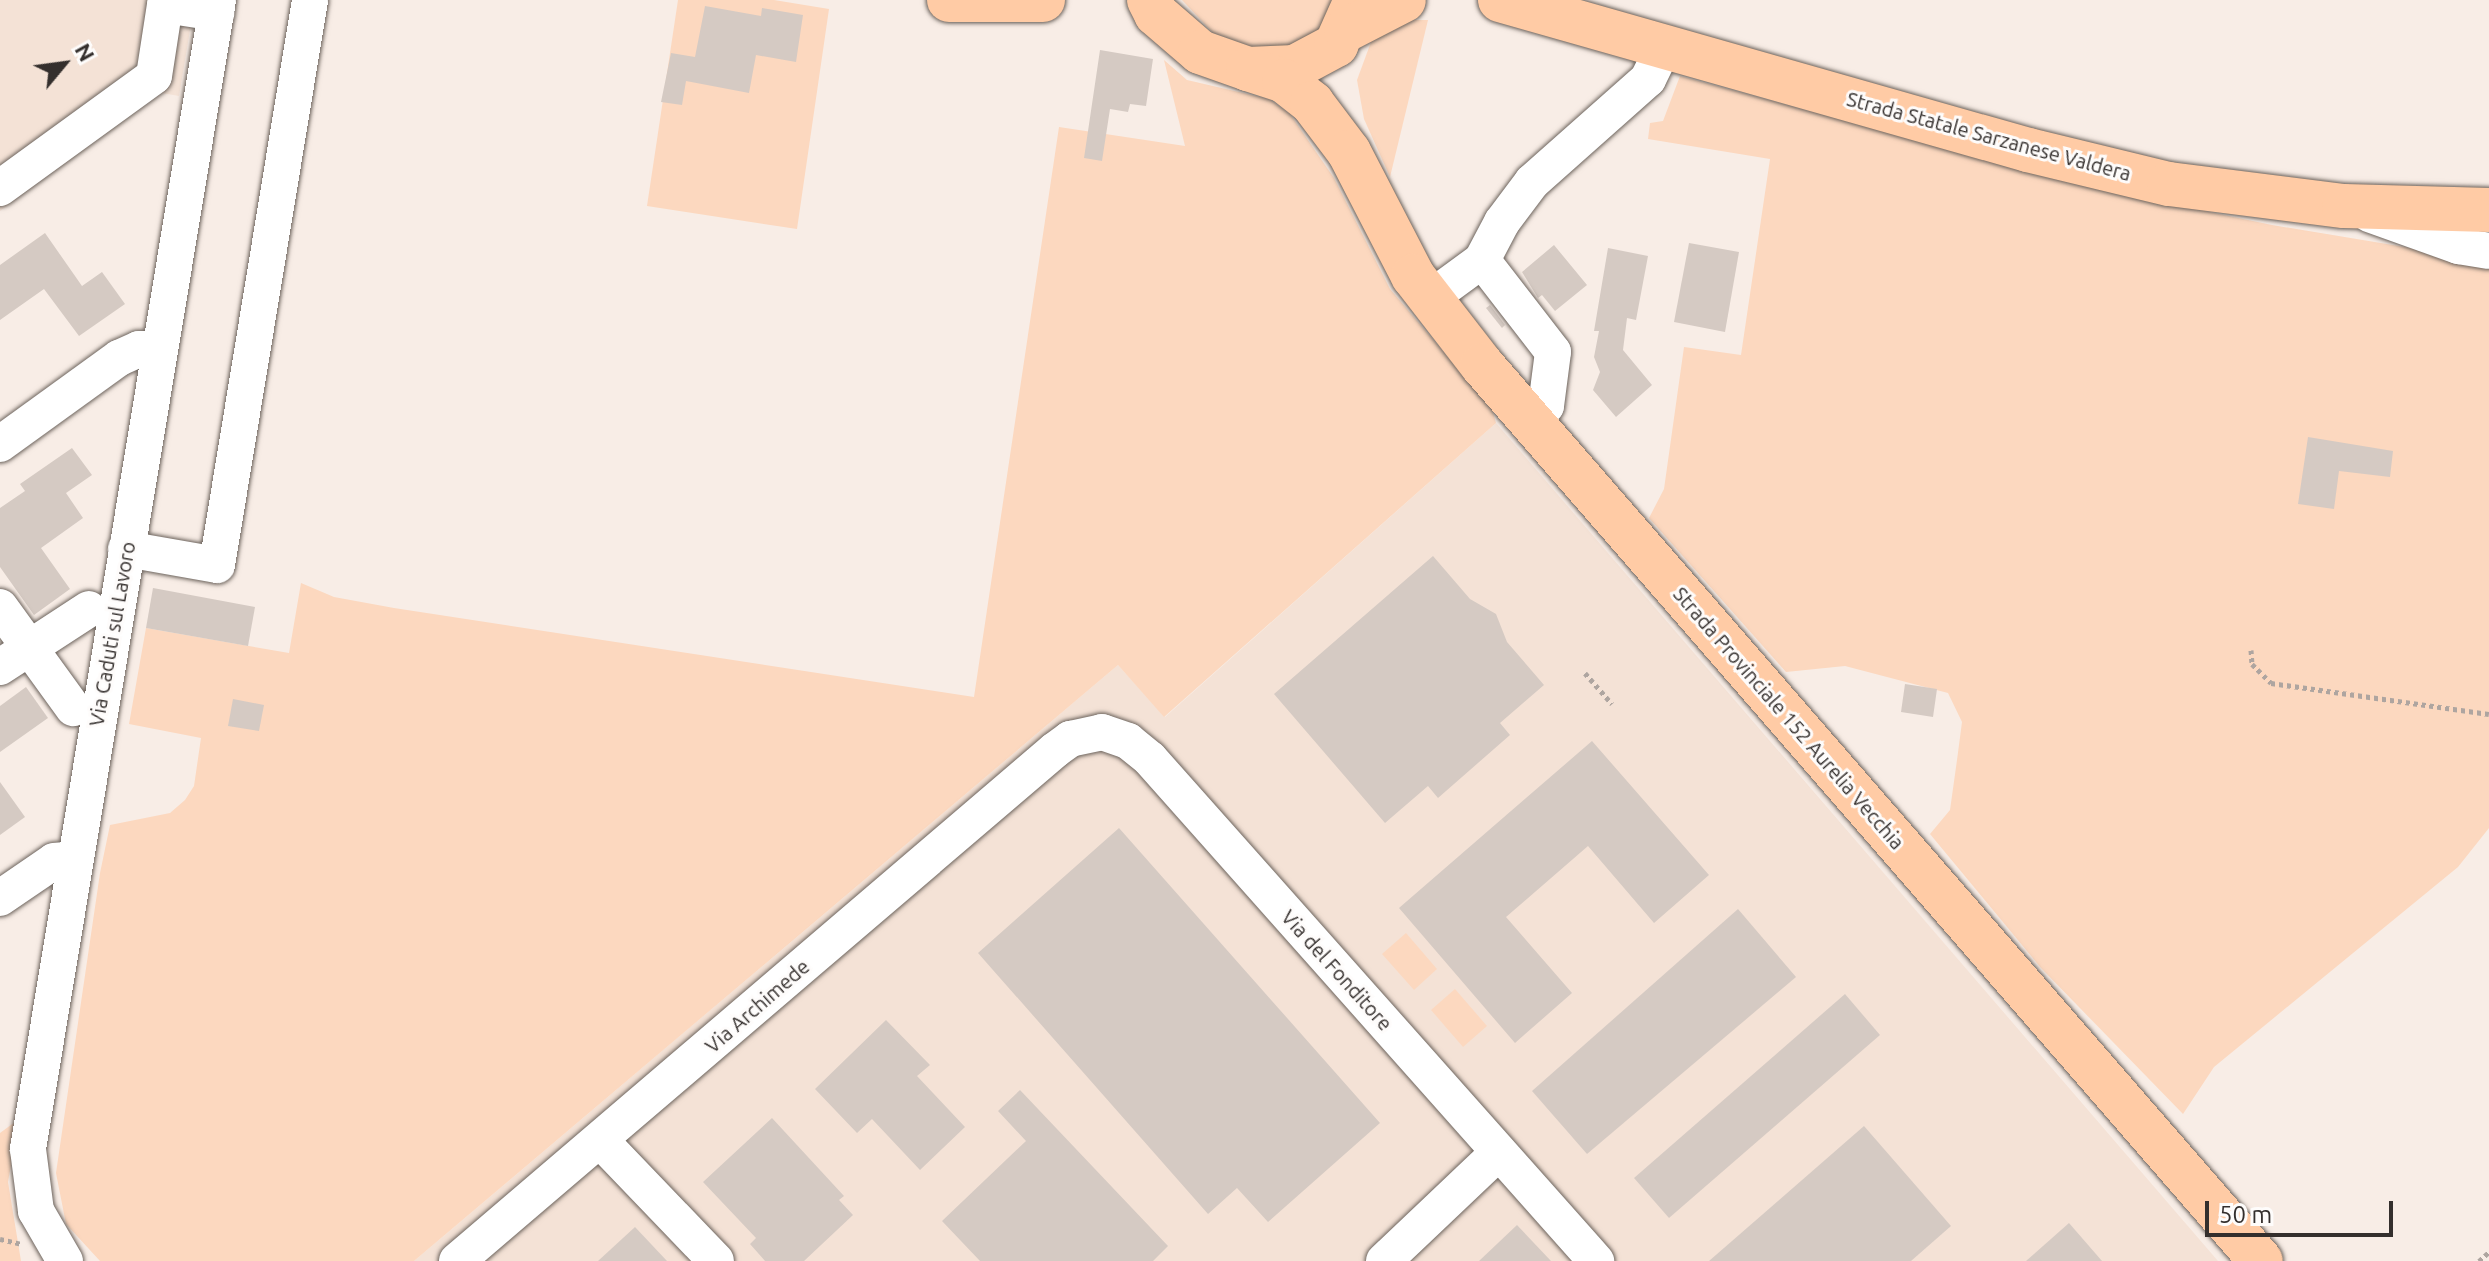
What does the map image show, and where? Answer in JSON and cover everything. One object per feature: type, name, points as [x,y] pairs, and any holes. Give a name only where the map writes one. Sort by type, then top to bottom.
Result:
[{"type":"main road","points":[[949,0],[1043,0]]},
{"type":"main road","points":[[1346,25],[1404,0]]},
{"type":"main road","name":"Strada Statale Sarzanese Valdera","points":[[1500,0],[2028,150],[2169,184],[2344,206],[2489,210]]},
{"type":"main road","name":"Strada Provinciale 152 Aurelia Vecchia","points":[[1144,5],[1200,52],[1298,90],[1349,152],[1395,247],[1429,299],[1529,421],[2254,1255]]},
{"type":"main road","name":"Strada Provinciale 152 Aurelia Vecchia","points":[[1248,69],[1295,67],[1346,25]]},
{"type":"main road","name":"Strada Provinciale 152 Aurelia Vecchia","points":[[1346,25],[1349,152]]},
{"type":"street","points":[[126,549],[217,565],[310,0]]},
{"type":"street","points":[[0,188],[154,76],[165,5],[217,6]]},
{"type":"street","name":"Via Caduti sul Lavoro","points":[[65,1261],[36,1211],[28,1149],[217,6]]},
{"type":"street","points":[[1429,299],[1482,260],[1532,182],[1648,79],[1664,46]]},
{"type":"street","points":[[154,76],[203,85]]},
{"type":"street","points":[[2344,206],[2458,246],[2489,251]]},
{"type":"street","points":[[1482,260],[1553,352],[1546,406],[1529,421]]},
{"type":"street","points":[[0,444],[119,358],[139,349],[159,349]]},
{"type":"street","points":[[0,607],[14,656],[73,708]]},
{"type":"street","points":[[14,656],[89,609]]},
{"type":"street","name":"Via del Fonditore","points":[[1055,750],[1070,739],[1102,732],[1128,741],[1150,759],[1596,1261]]},
{"type":"street","name":"Via Archimede","points":[[457,1261],[1055,750]]},
{"type":"street","points":[[0,898],[54,861],[75,859]]},
{"type":"street","points":[[601,1141],[716,1261]]},
{"type":"street","points":[[1384,1261],[1499,1152]]},
{"type":"path","points":[[2251,650],[2252,664],[2271,683],[2489,714]]},
{"type":"path","points":[[1585,673],[1612,704]]},
{"type":"path","points":[[2479,1261],[2489,1252]]},
{"type":"shaded area","points":[[0,0],[195,0],[179,96],[162,93],[0,211]]},
{"type":"shaded area","points":[[678,0],[774,0],[829,9],[797,229],[647,206]]},
{"type":"shaded area","points":[[1182,0],[1338,0],[1327,25],[1296,45],[1258,49],[1213,33]]},
{"type":"shaded area","points":[[1404,20],[1428,20],[1390,177],[1364,119],[1357,80],[1371,42]]},
{"type":"shaded area","points":[[1164,60],[1187,80],[1269,99],[1290,114],[1334,178],[1390,289],[1492,409],[1496,423],[1164,717],[1118,665],[414,1261],[100,1261],[66,1224],[56,1173],[100,873],[110,825],[170,813],[185,800],[194,786],[201,738],[129,724],[146,628],[289,653],[301,583],[334,597],[394,608],[974,697],[1059,127],[1185,146]]},
{"type":"shaded area","points":[[1680,76],[2095,188],[2272,225],[2489,261],[2489,828],[2458,867],[2214,1067],[2183,1114],[2041,968],[1930,834],[1950,810],[1962,722],[1948,693],[1845,666],[1786,672],[1649,518],[1664,489],[1684,347],[1741,355],[1770,159],[1648,139],[1650,123],[1663,121]]},
{"type":"shaded area","points":[[1496,423],[2218,1261],[414,1261],[1118,665],[1165,717]]},
{"type":"shaded area","points":[[1406,933],[1437,969],[1414,990],[1382,954]]},
{"type":"shaded area","points":[[1455,989],[1487,1026],[1463,1047],[1431,1010]]},
{"type":"shaded area","points":[[19,1119],[8,1182],[21,1261],[0,1261],[0,1133]]},
{"type":"building","points":[[705,6],[761,16],[762,8],[803,15],[796,62],[756,55],[749,93],[686,81],[682,105],[661,102],[671,53],[695,57]]},
{"type":"building","points":[[1100,50],[1153,59],[1146,106],[1130,104],[1128,112],[1110,109],[1102,161],[1084,158]]},
{"type":"building","points":[[45,233],[82,286],[102,272],[125,304],[79,336],[44,289],[0,320],[0,265]]},
{"type":"building","points":[[1689,243],[1739,252],[1725,332],[1674,322]]},
{"type":"building","points":[[1554,245],[1587,285],[1555,311],[1542,295],[1538,298],[1522,272]]},
{"type":"building","points":[[1608,248],[1648,256],[1636,320],[1627,318],[1623,350],[1652,385],[1616,417],[1593,390],[1600,372],[1594,357],[1599,331],[1594,331]]},
{"type":"building","points":[[1490,305],[1505,325],[1502,328],[1486,308]]},
{"type":"building","points":[[2308,437],[2393,451],[2390,477],[2339,471],[2334,509],[2298,504]]},
{"type":"building","points":[[72,448],[92,475],[66,493],[83,518],[41,548],[70,589],[34,615],[0,567],[0,508],[25,491],[20,484]]},
{"type":"building","points":[[1433,556],[1470,599],[1496,614],[1507,642],[1544,685],[1500,723],[1510,735],[1438,798],[1428,786],[1385,823],[1274,694]]},
{"type":"building","points":[[153,588],[255,607],[248,646],[146,628]]},
{"type":"building","points":[[1905,684],[1937,689],[1933,717],[1901,712]]},
{"type":"building","points":[[26,687],[48,718],[0,752],[0,706]]},
{"type":"building","points":[[233,699],[264,705],[259,731],[228,726]]},
{"type":"building","points":[[1592,741],[1709,875],[1654,923],[1588,846],[1506,917],[1572,993],[1515,1043],[1399,908]]},
{"type":"building","points":[[0,782],[25,817],[0,835]]},
{"type":"building","points":[[1119,828],[1380,1123],[1268,1222],[1237,1188],[1208,1214],[978,953]]},
{"type":"building","points":[[1738,909],[1796,977],[1587,1154],[1532,1091]]},
{"type":"building","points":[[1845,994],[1880,1035],[1669,1218],[1634,1178]]},
{"type":"building","points":[[886,1020],[930,1065],[917,1076],[965,1127],[920,1170],[872,1119],[857,1133],[815,1089]]},
{"type":"building","points":[[1020,1090],[1168,1246],[1153,1261],[980,1261],[942,1221],[1026,1141],[998,1111]]},
{"type":"building","points":[[772,1118],[844,1196],[839,1200],[853,1215],[804,1261],[765,1261],[750,1244],[756,1238],[703,1182]]},
{"type":"building","points":[[1864,1126],[1951,1226],[1911,1261],[1709,1261]]},
{"type":"building","points":[[2069,1223],[2102,1261],[2026,1261]]},
{"type":"building","points":[[1517,1225],[1551,1261],[1479,1261]]},
{"type":"building","points":[[635,1227],[667,1261],[598,1261]]}]
